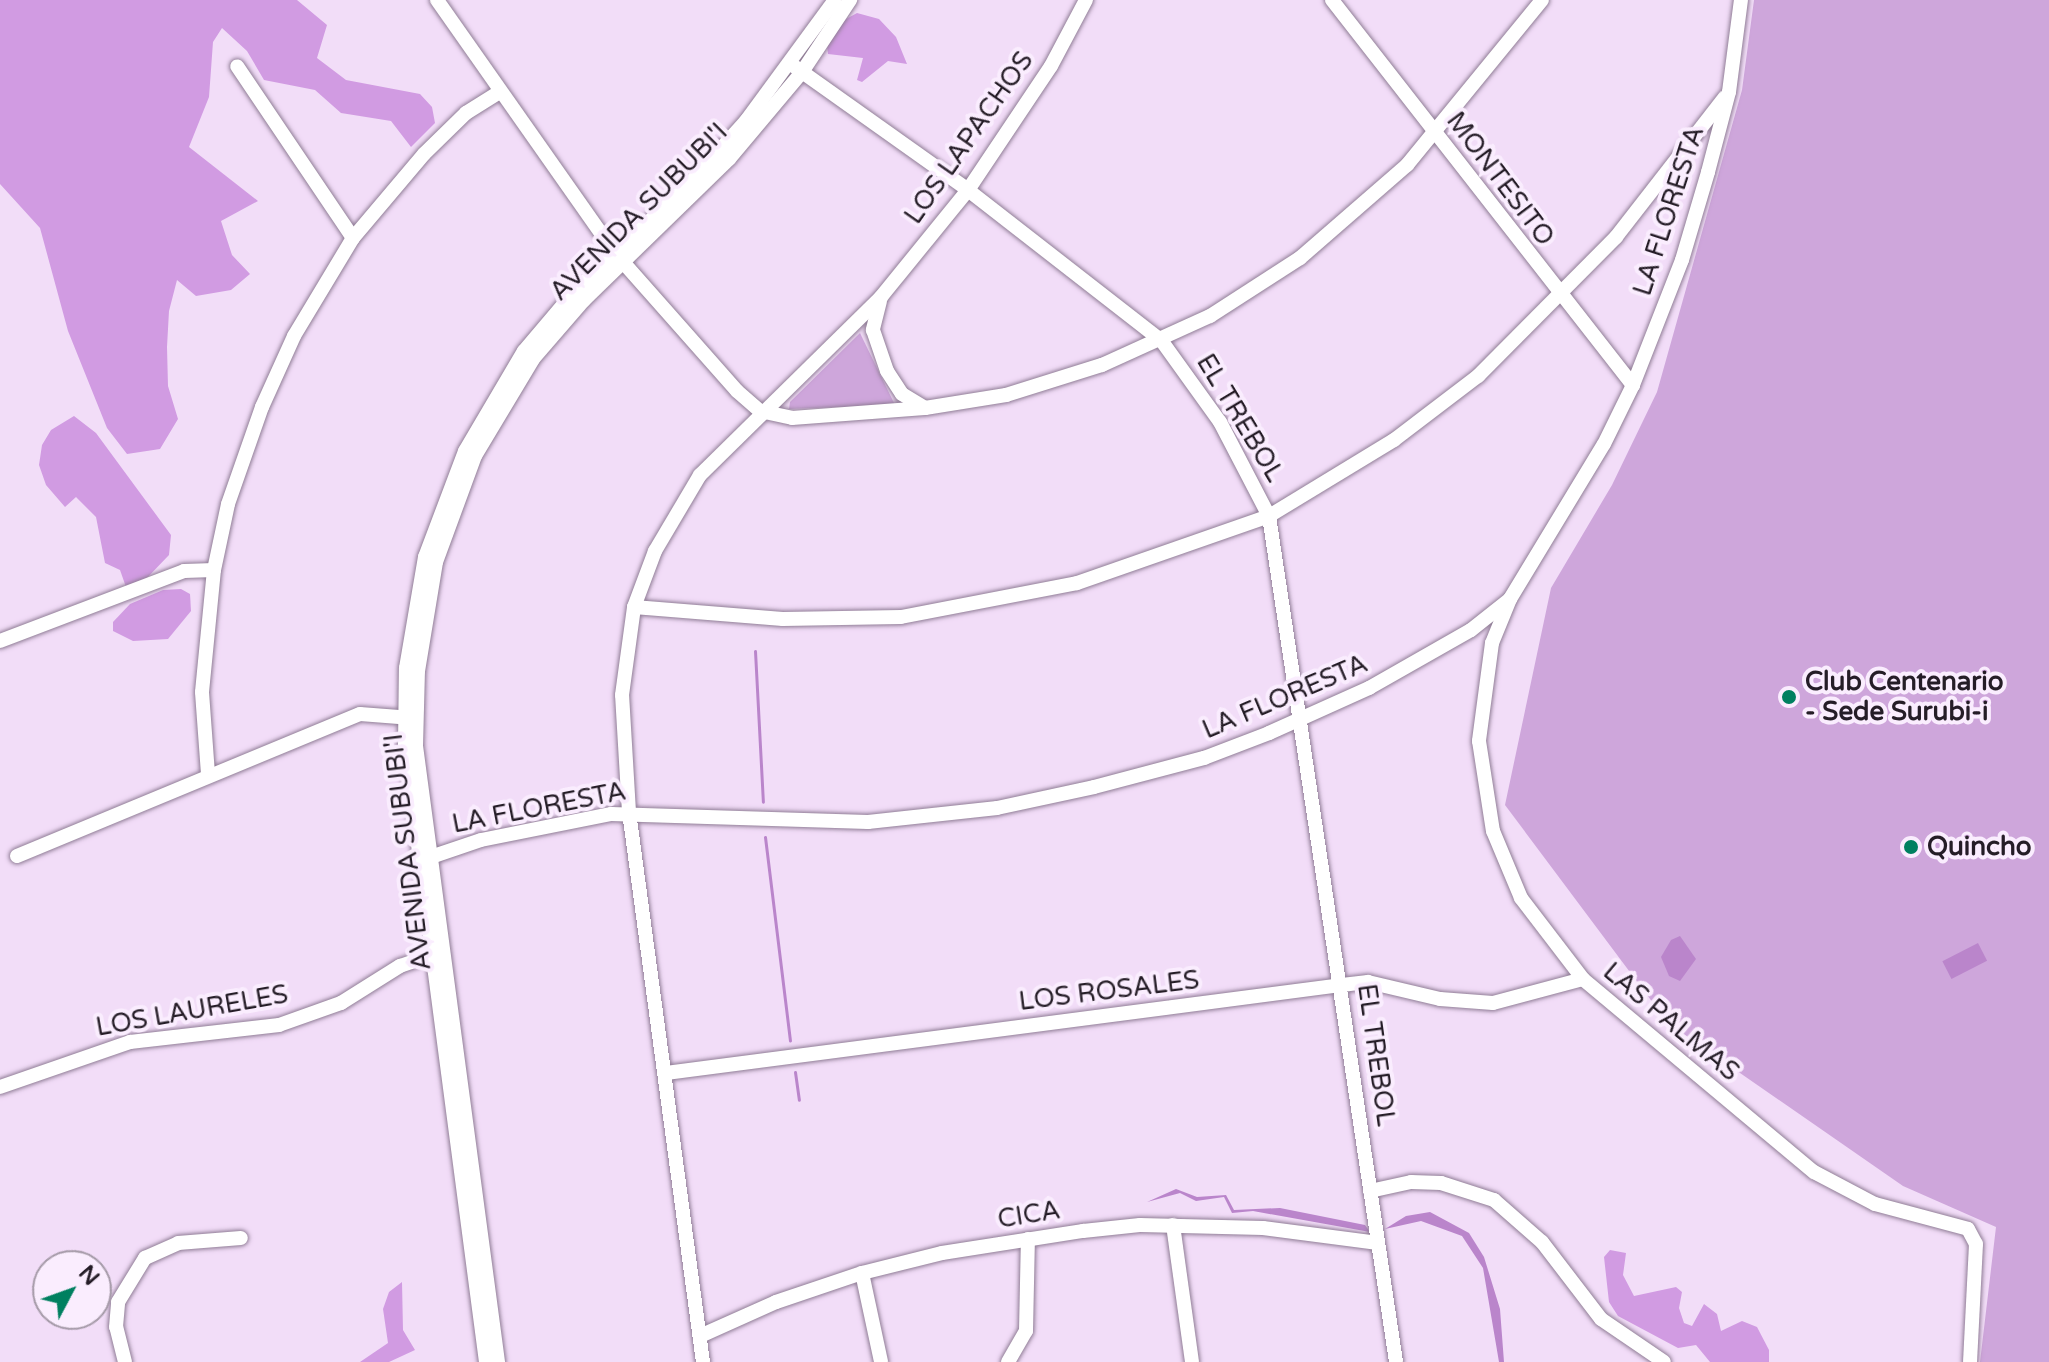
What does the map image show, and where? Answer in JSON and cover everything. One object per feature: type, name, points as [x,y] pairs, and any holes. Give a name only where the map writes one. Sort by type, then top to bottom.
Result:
[{"type":"street","points":[[437,0],[619,258],[760,411],[792,418],[925,408],[1052,382],[1161,340],[1210,316],[1300,258],[1407,165],[1542,0]]},
{"type":"street","name":"AVENIDA SUBUBI'I","points":[[796,68],[835,0]]},
{"type":"street","name":"AVENIDA SUBUBI'I","points":[[486,1362],[432,955],[410,718],[419,583],[451,480],[484,414],[524,351],[690,183],[796,68],[850,0]]},
{"type":"street","name":"LOS LAPACHOS","points":[[703,1362],[629,812],[622,695],[634,607],[675,513],[700,475],[760,411],[801,380],[881,297],[968,190],[1051,66],[1086,0]]},
{"type":"street","name":"MONTESITO","points":[[1332,0],[1560,298],[1633,385]]},
{"type":"street","name":"LA FLORESTA","points":[[425,858],[481,840],[629,812],[801,824],[997,808],[1160,771],[1301,719],[1369,688],[1471,630],[1510,599],[1604,444],[1633,385],[1682,260],[1729,92],[1741,0]]},
{"type":"street","points":[[237,66],[353,238]]},
{"type":"street","name":"EL TREBOL","points":[[796,68],[968,190],[1161,340],[1220,422],[1269,516],[1342,985],[1396,1362]]},
{"type":"street","points":[[208,774],[202,692],[214,570],[228,504],[262,407],[294,336],[353,238],[424,154],[466,113],[500,92]]},
{"type":"street","points":[[634,607],[783,619],[901,617],[1077,583],[1269,516],[1440,407],[1560,298],[1616,237],[1729,92]]},
{"type":"street","points":[[881,297],[873,330],[878,349],[902,394],[925,408]]},
{"type":"street","points":[[0,641],[184,571],[214,570]]},
{"type":"street","name":"LAS PALMAS","points":[[1510,599],[1492,643],[1479,741],[1482,784],[1504,864],[1557,951],[1583,979],[1814,1172],[1875,1204],[1968,1229],[1976,1244],[1970,1362]]},
{"type":"street","points":[[1471,630],[1480,629],[1492,643]]},
{"type":"street","points":[[17,856],[208,774],[360,714],[410,718]]},
{"type":"street","name":"AVENIDA SUBUBI'I","points":[[425,858],[498,1362]]},
{"type":"street","points":[[1555,984],[1557,951]]},
{"type":"street","name":"LOS LAURELES","points":[[0,1087],[130,1042],[279,1025],[341,1003],[400,966],[432,955]]},
{"type":"street","name":"LOS ROSALES","points":[[666,1073],[1368,982],[1440,999],[1493,1003],[1583,979]]},
{"type":"street","points":[[1370,1191],[1411,1182],[1441,1183],[1494,1200],[1542,1242],[1601,1319],[1664,1362]]},
{"type":"street","points":[[1173,1225],[1192,1362]]},
{"type":"street","name":"CICA","points":[[700,1336],[776,1302],[862,1273],[1028,1239],[1173,1225],[1263,1228],[1378,1243]]},
{"type":"street","points":[[125,1362],[116,1327],[118,1302],[145,1258],[178,1243],[241,1238]]},
{"type":"street","points":[[1008,1362],[1026,1331],[1028,1239]]},
{"type":"street","points":[[862,1273],[881,1362]]},
{"type":"shaded area","points":[[0,0],[297,0],[327,25],[317,58],[346,80],[420,94],[432,107],[435,123],[411,147],[391,121],[341,113],[315,90],[264,80],[247,51],[222,28],[213,42],[209,97],[189,147],[258,201],[221,221],[232,255],[250,274],[231,290],[196,296],[177,280],[169,311],[167,347],[168,386],[178,419],[160,449],[127,454],[107,428],[68,331],[40,228],[0,184]]},
{"type":"shaded area","name":"Club Centenario - Sede Surubi-i","points":[[1754,0],[2049,0],[2049,1362],[1980,1362],[1996,1227],[1903,1186],[1668,1023],[1505,805],[1551,588],[1612,485],[1657,392],[1742,90]]},
{"type":"shaded area","points":[[857,13],[879,19],[896,37],[907,64],[888,61],[862,82],[857,80],[863,58],[828,54],[827,45],[839,23]]},
{"type":"shaded area","points":[[860,333],[895,405],[789,409],[790,402]]},
{"type":"shaded area","points":[[74,416],[96,433],[171,535],[169,555],[144,581],[126,587],[120,570],[105,563],[96,517],[76,497],[65,507],[46,485],[39,465],[42,445],[51,430]]},
{"type":"shaded area","points":[[181,589],[190,594],[191,611],[168,639],[133,641],[113,631],[113,622],[130,604],[163,590]]},
{"type":"shaded area","points":[[1680,936],[1696,959],[1680,981],[1669,976],[1661,957],[1671,940]]},
{"type":"shaded area","points":[[1978,943],[1987,961],[1951,979],[1942,961]]},
{"type":"shaded area","points":[[1176,1189],[1197,1197],[1226,1195],[1234,1210],[1280,1208],[1365,1225],[1370,1232],[1253,1211],[1232,1213],[1224,1197],[1196,1201],[1180,1193],[1147,1202]]},
{"type":"shaded area","points":[[1430,1212],[1469,1233],[1484,1257],[1500,1309],[1504,1362],[1499,1362],[1483,1268],[1462,1236],[1421,1221],[1385,1229],[1406,1216]]},
{"type":"shaded area","points":[[1610,1250],[1626,1253],[1623,1275],[1634,1296],[1676,1287],[1682,1292],[1679,1308],[1684,1323],[1692,1326],[1704,1304],[1717,1314],[1721,1331],[1742,1321],[1757,1327],[1769,1350],[1769,1362],[1710,1362],[1696,1345],[1678,1348],[1618,1316],[1609,1302],[1604,1257]]},
{"type":"shaded area","points":[[402,1282],[403,1330],[415,1350],[389,1362],[360,1362],[388,1343],[383,1309],[389,1292]]},
{"type":"waterway","points":[[755,651],[763,802]]},
{"type":"waterway","points":[[765,837],[790,1040]]},
{"type":"waterway","points":[[795,1072],[799,1100]]},
{"type":"place","name":"Club Centenario - Sede Surubi-i","points":[[1789,697]]},
{"type":"place","name":"Quincho","points":[[1911,847]]}]
